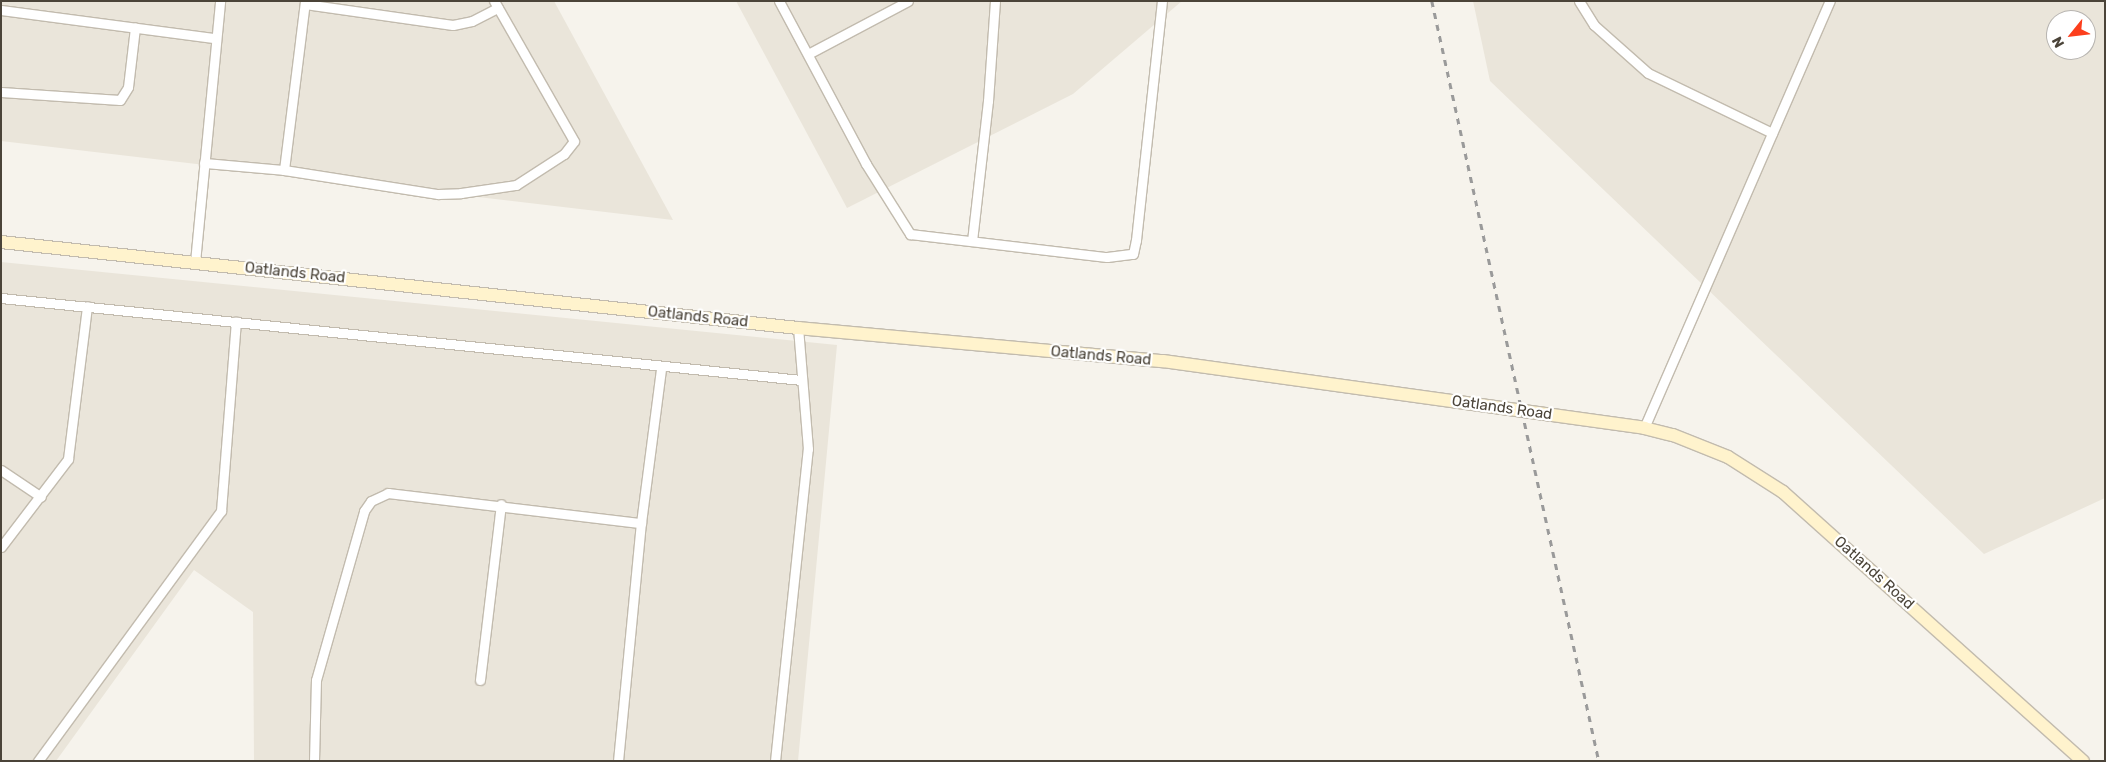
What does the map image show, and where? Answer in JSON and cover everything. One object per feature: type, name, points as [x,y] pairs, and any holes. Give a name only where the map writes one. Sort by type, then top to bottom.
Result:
[{"type":"street","points":[[195,262],[214,38],[220,1]]},
{"type":"street","points":[[779,1],[866,164],[910,234],[1107,257],[1133,254],[1162,1]]},
{"type":"street","points":[[808,54],[908,1]]},
{"type":"street","points":[[972,241],[988,101],[994,1]]},
{"type":"street","points":[[1579,1],[1594,25],[1648,73],[1772,133]]},
{"type":"street","points":[[1644,428],[1830,1]]},
{"type":"street","points":[[204,162],[284,170],[438,194],[461,193],[516,185],[564,154],[574,141],[496,5],[472,21],[453,25],[305,3],[284,170]]},
{"type":"street","points":[[1,10],[214,38]]},
{"type":"street","points":[[1,92],[120,100],[128,87],[135,27]]},
{"type":"street","name":"Oatlands Road","points":[[1,242],[798,328],[1170,362],[1644,428],[1699,443],[1728,457],[1782,492],[2083,761]]},
{"type":"street","points":[[1,298],[514,348],[661,368],[801,380]]},
{"type":"street","points":[[1,548],[68,460],[72,447],[87,306]]},
{"type":"street","points":[[38,761],[220,511],[236,322]]},
{"type":"street","points":[[775,761],[808,449],[798,328]]},
{"type":"street","points":[[618,761],[641,523],[661,368]]},
{"type":"street","points":[[1,470],[41,497]]},
{"type":"street","points":[[314,761],[316,680],[364,511],[371,501],[388,493],[501,504],[641,523]]},
{"type":"street","points":[[480,680],[501,504]]},
{"type":"shaded area","points":[[1,1],[554,1],[673,220],[1,141]]},
{"type":"shaded area","points":[[736,1],[1182,1],[1073,94],[847,208]]},
{"type":"shaded area","points":[[1473,1],[2105,1],[2105,498],[1984,554],[1490,81]]},
{"type":"shaded area","points":[[1,262],[837,345],[798,761],[254,761],[253,612],[194,570],[56,761],[1,761]]},
{"type":"railway","points":[[1432,1],[1599,761]]}]
